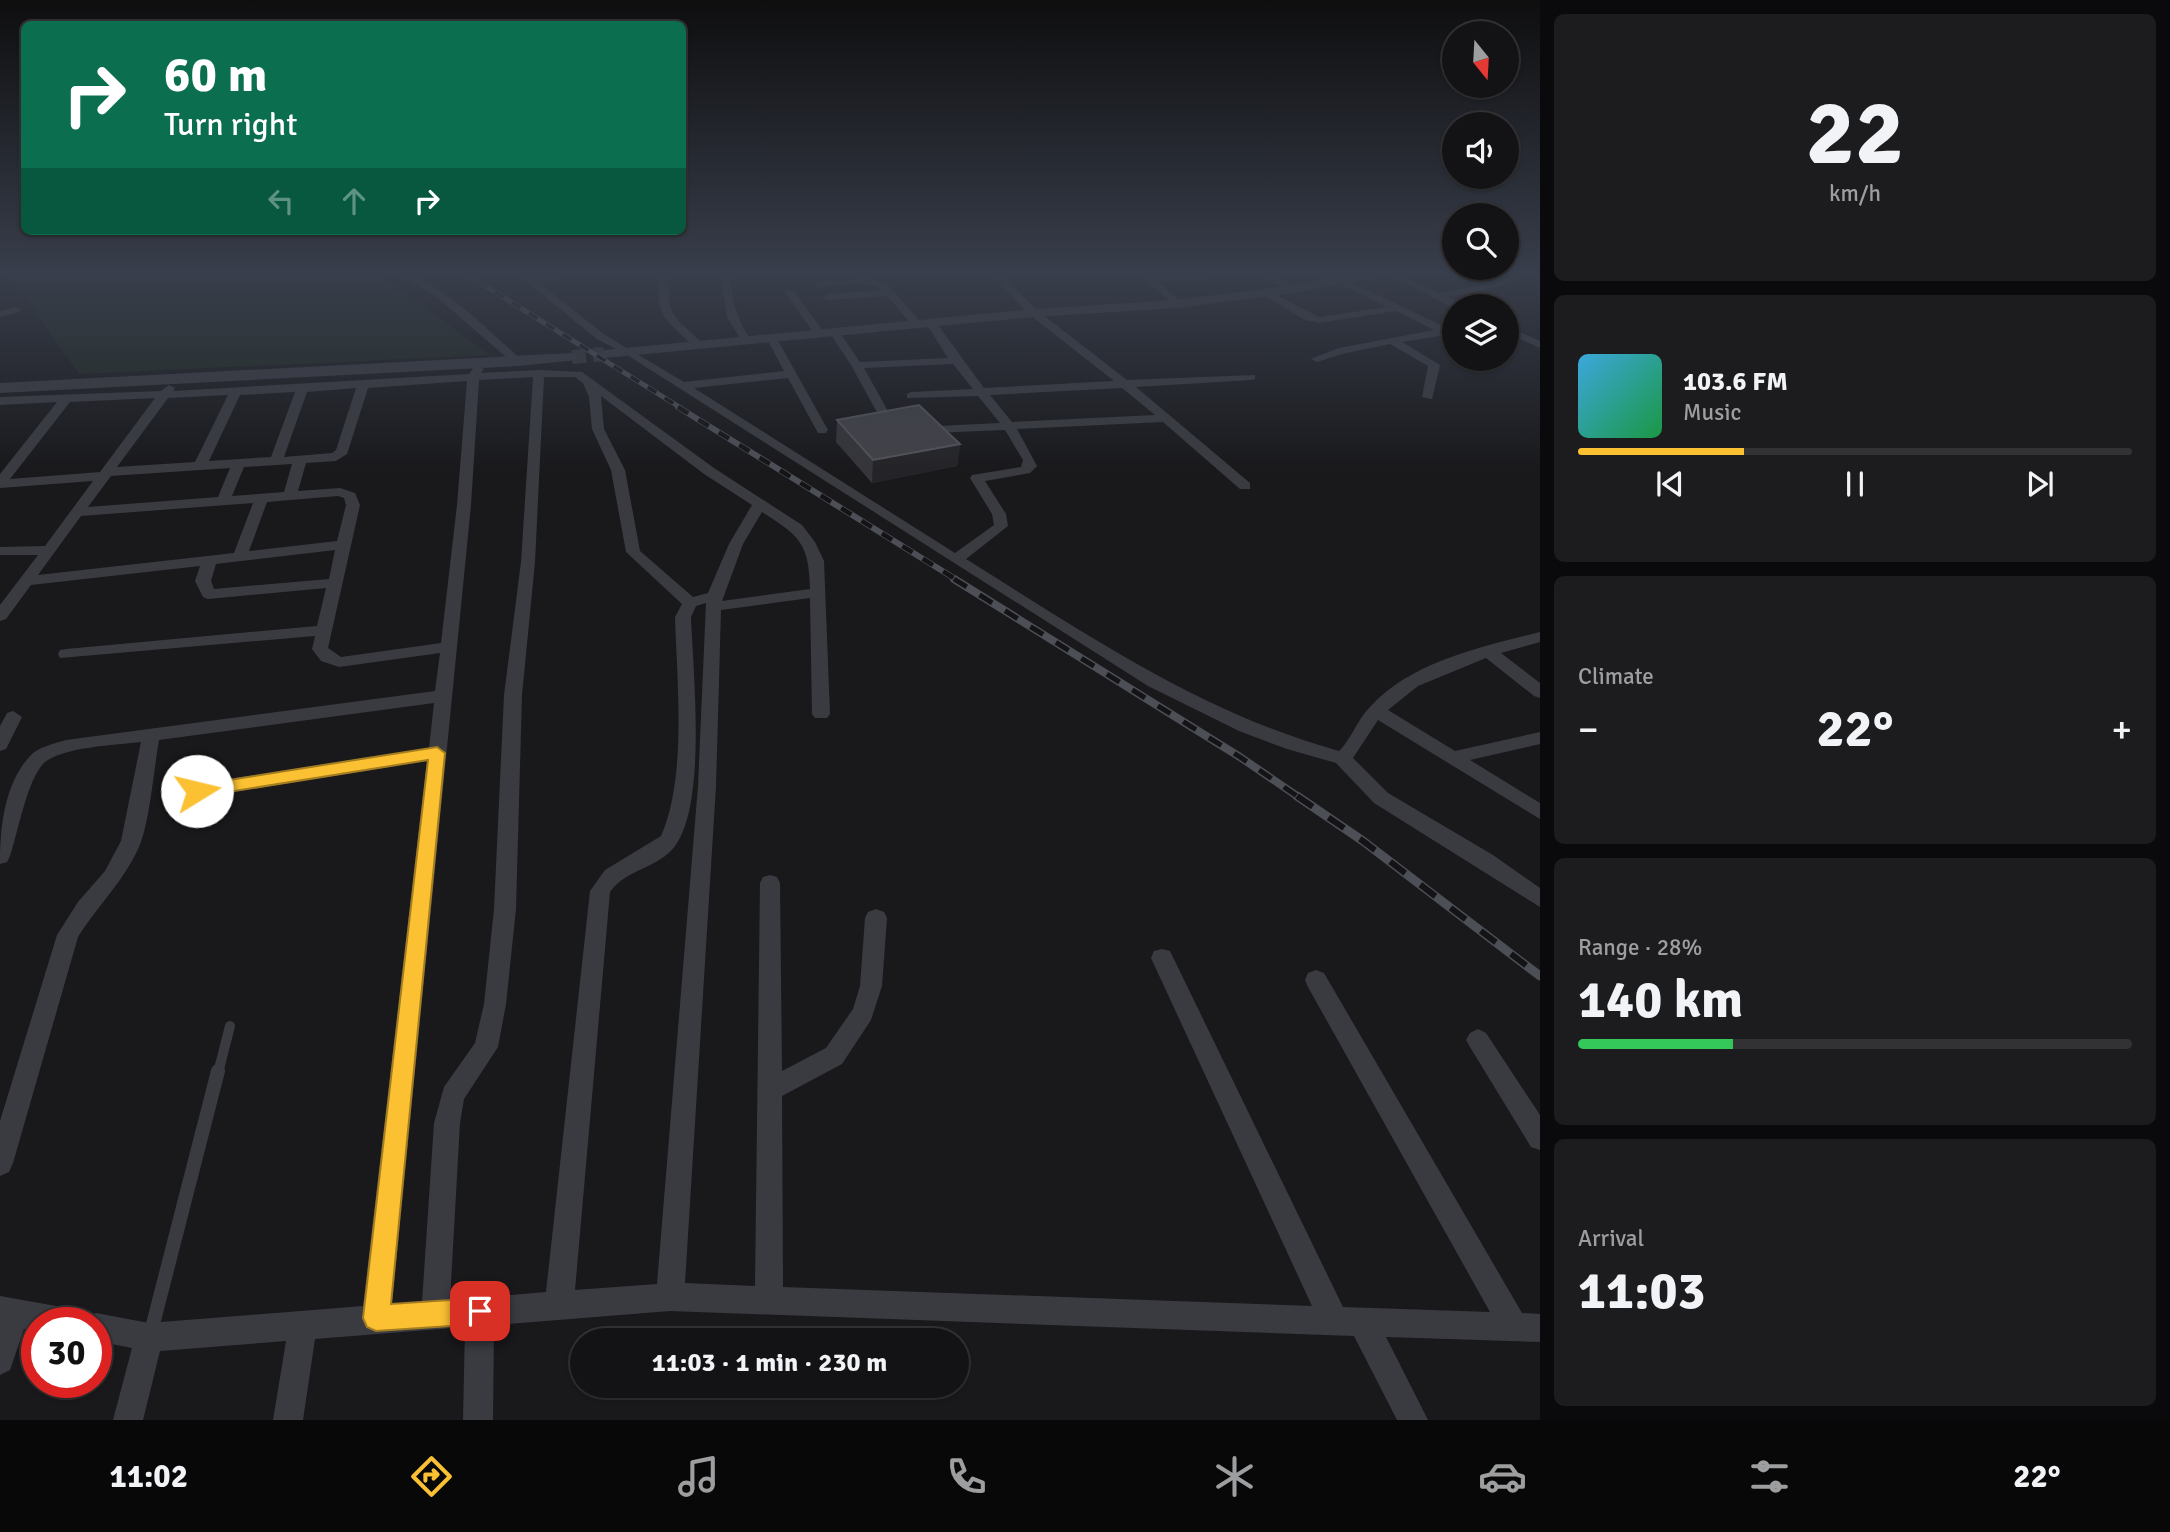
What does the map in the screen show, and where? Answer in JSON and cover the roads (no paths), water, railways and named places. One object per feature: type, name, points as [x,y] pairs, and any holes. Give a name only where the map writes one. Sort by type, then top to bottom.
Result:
[{"type":"street","points":[[490,337],[518,362]]},
{"type":"street","points":[[602,337],[628,351],[1185,701],[1297,748],[1342,758],[1381,798],[1476,855],[1540,899]]},
{"type":"street","points":[[690,337],[698,345]]},
{"type":"street","points":[[744,337],[747,341]]},
{"type":"street","points":[[604,354],[788,337]]},
{"type":"street","points":[[831,337],[857,365],[888,422]]},
{"type":"street","points":[[936,337],[1009,426],[1030,466],[1025,470],[978,478],[999,514],[1001,526],[956,559]]},
{"type":"street","points":[[1065,337],[1125,384],[1245,486]]},
{"type":"street","points":[[1317,359],[1339,351],[1419,337]]},
{"type":"street","points":[[1524,337],[1540,345]]},
{"type":"street","points":[[772,339],[822,430]]},
{"type":"street","points":[[1392,341],[1434,365],[1428,397]]},
{"type":"street","points":[[2,401],[363,385],[477,371],[518,362],[572,357]]},
{"type":"street","points":[[857,365],[956,361]]},
{"type":"street","points":[[376,1318],[477,371]]},
{"type":"street","points":[[2,401],[155,379],[477,371],[578,374],[709,471],[797,528],[808,542],[817,561],[821,714]]},
{"type":"street","points":[[435,1314],[449,1114],[458,1085],[486,1047],[497,990],[505,909],[513,695],[528,562],[538,373]]},
{"type":"street","points":[[682,386],[791,374]]},
{"type":"street","points":[[0,382],[128,375],[144,375],[155,379]]},
{"type":"street","points":[[911,396],[1251,377]]},
{"type":"street","points":[[0,616],[174,379]]},
{"type":"street","points":[[588,382],[595,397],[598,429],[618,470],[633,552],[690,603],[818,592]]},
{"type":"street","points":[[0,483],[336,457],[342,451],[363,385]]},
{"type":"street","points":[[276,461],[302,388]]},
{"type":"street","points":[[200,466],[236,391]]},
{"type":"street","points":[[0,483],[67,398]]},
{"type":"street","points":[[937,430],[1166,418]]},
{"type":"street","points":[[290,496],[300,460]]},
{"type":"street","points":[[223,501],[239,463]]},
{"type":"street","points":[[77,512],[340,492],[350,496],[353,505],[320,649],[327,657],[339,662],[448,647]]},
{"type":"street","points":[[239,558],[262,498]]},
{"type":"street","points":[[670,1297],[707,786],[713,602],[736,544],[760,504]]},
{"type":"street","points":[[25,580],[209,562],[344,545]]},
{"type":"street","points":[[0,551],[49,550]]},
{"type":"street","points":[[209,562],[203,582],[208,594],[334,583]]},
{"type":"street","points":[[559,1305],[600,891],[612,875],[667,843],[679,819],[683,796],[685,713],[683,617],[690,603]]},
{"type":"street","points":[[65,654],[323,631]]},
{"type":"street","points":[[1342,758],[1353,750],[1376,711],[1409,682],[1489,652],[1540,637]]},
{"type":"street","points":[[1489,652],[1540,692]]},
{"type":"street","points":[[0,856],[26,775],[39,757],[66,746],[443,696]]},
{"type":"street","points":[[1376,711],[1540,812]]},
{"type":"street","points":[[0,745],[13,717]]},
{"type":"street","points":[[0,1163],[68,935],[85,908],[112,877],[131,841],[151,735]]},
{"type":"street","points":[[1452,758],[1540,738]]},
{"type":"street","points":[[171,795],[437,753]]},
{"type":"street","points":[[769,1301],[770,883]]},
{"type":"street","points":[[770,1090],[834,1056],[863,1013],[871,986],[876,918]]},
{"type":"street","points":[[1161,958],[1349,1322],[1413,1420]]},
{"type":"street","points":[[1316,980],[1527,1328]]},
{"type":"street","points":[[1478,1040],[1540,1138]]},
{"type":"street","points":[[112,1330],[149,1337],[670,1297],[1527,1328]]},
{"type":"street","points":[[0,1360],[8,1311]]},
{"type":"street","points":[[478,1420],[480,1311]]},
{"type":"street","points":[[288,1420],[303,1324]]},
{"type":"street","points":[[128,1420],[149,1337]]},
{"type":"lane","points":[[149,1337],[230,1026]]},
{"type":"tunnel","points":[[572,357],[604,354]]},
{"type":"railway","points":[[567,337],[681,408]]},
{"type":"railway","points":[[678,407],[957,580]]},
{"type":"railway","points":[[954,579],[1240,757],[1300,798]]},
{"type":"railway","points":[[1297,796],[1363,841],[1540,976]]}]
